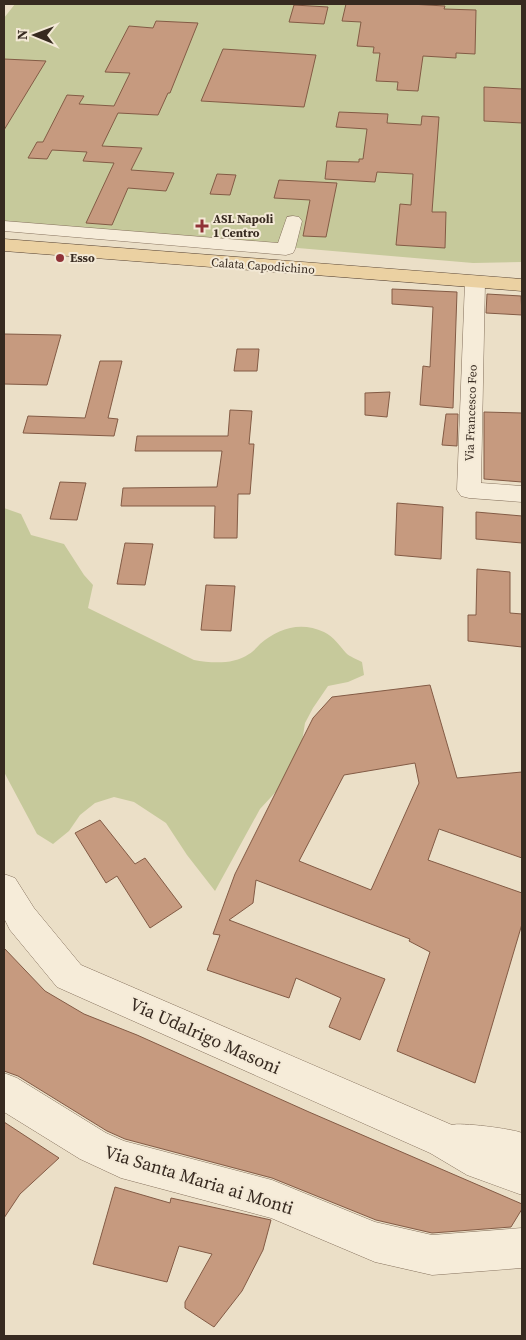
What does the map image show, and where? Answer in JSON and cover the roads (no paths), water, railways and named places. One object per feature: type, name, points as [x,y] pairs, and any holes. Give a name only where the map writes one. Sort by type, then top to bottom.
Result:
[{"type":"main road","name":"Calata Capodichino","points":[[4,236],[522,275]]},
{"type":"main road","name":"Calata Capodichino","points":[[4,245],[522,285]]},
{"type":"street","points":[[4,217],[45,221],[74,220]]},
{"type":"street","points":[[4,226],[286,249],[293,222]]},
{"type":"street","name":"Via Francesco Feo","points":[[475,282],[469,490],[522,494]]},
{"type":"street","name":"Via Udalrigo Masoni","points":[[4,888],[22,919],[69,976],[443,1140],[492,1168],[520,1159]]},
{"type":"street","name":"Via Santa Maria ai Monti","points":[[4,1091],[92,1146],[121,1159],[272,1199],[375,1242],[432,1255],[522,1248]]},
{"type":"place","name":"ASL Napoli 1 Centro","points":[[202,226]]},
{"type":"place","name":"Esso","points":[[60,258]]}]
